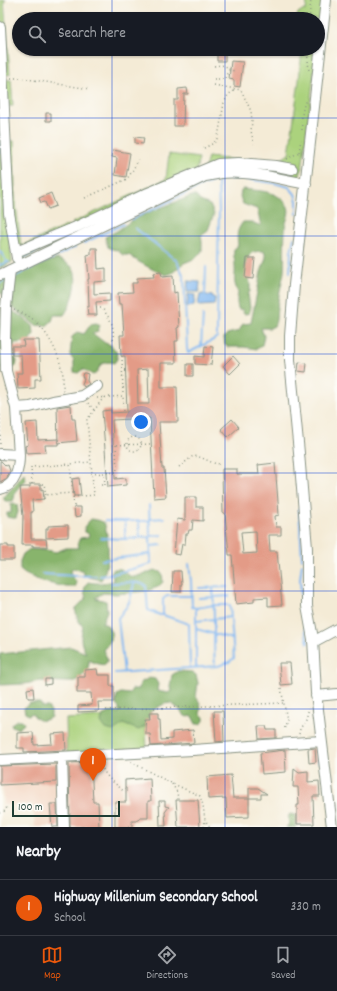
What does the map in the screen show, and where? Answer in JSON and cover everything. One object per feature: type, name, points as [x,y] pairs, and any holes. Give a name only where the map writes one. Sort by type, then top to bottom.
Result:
[{"type":"street","points":[[325,12],[326,0]]},
{"type":"street","points":[[0,27],[9,213],[16,252],[6,307],[6,371],[16,408],[19,455],[19,464],[15,478],[10,484],[0,489]]},
{"type":"street","points":[[320,56],[294,285],[290,336],[290,360],[307,548],[307,606],[313,642],[316,696],[332,827]]},
{"type":"street","points":[[16,252],[76,227],[148,193],[218,164],[239,163],[292,169]]},
{"type":"street","points":[[0,275],[206,176],[222,173],[242,173],[269,176],[306,184]]},
{"type":"street","points":[[16,408],[30,407],[82,396],[97,386]]},
{"type":"street","points":[[0,454],[19,455]]},
{"type":"street","points":[[313,642],[337,629]]},
{"type":"street","points":[[316,696],[337,694]]},
{"type":"street","points":[[0,760],[193,750],[321,740]]},
{"type":"street","points":[[62,757],[64,827]]},
{"type":"path","points":[[310,12],[311,0]]},
{"type":"path","points":[[308,56],[309,71]]},
{"type":"path","points":[[214,66],[223,65],[230,70],[235,71]]},
{"type":"path","points":[[214,79],[226,79],[226,75],[230,70]]},
{"type":"path","points":[[3,77],[20,78],[90,89]]},
{"type":"path","points":[[214,85],[241,90],[251,111],[251,131],[254,144]]},
{"type":"path","points":[[204,148],[214,143],[218,137],[224,104],[228,95],[236,89]]},
{"type":"path","points":[[302,132],[301,120],[307,94]]},
{"type":"path","points":[[85,198],[127,179],[132,174],[140,157]]},
{"type":"path","points":[[6,307],[28,316],[43,331],[55,349],[62,368],[64,399]]},
{"type":"path","points":[[96,308],[102,308],[111,321],[114,328],[113,343]]},
{"type":"path","points":[[122,356],[124,412]]},
{"type":"path","points":[[122,376],[126,378]]},
{"type":"path","points":[[123,388],[126,385]]},
{"type":"path","points":[[97,398],[123,396]]},
{"type":"path","points":[[73,497],[94,495],[87,420],[104,397]]},
{"type":"path","points":[[88,403],[94,410]]},
{"type":"path","points":[[0,415],[0,454]]},
{"type":"path","points":[[134,438],[139,440],[141,444],[139,449],[134,451],[130,450],[128,445],[129,440],[134,438]]},
{"type":"path","points":[[117,478],[114,445],[152,444]]},
{"type":"path","points":[[180,467],[193,456],[219,464]]},
{"type":"path","points":[[32,484],[31,467],[90,462]]},
{"type":"path","points":[[70,464],[74,506]]},
{"type":"path","points":[[91,474],[117,472]]},
{"type":"path","points":[[101,485],[105,485],[104,473]]},
{"type":"path","points":[[42,484],[44,484],[46,495],[43,496],[44,499]]},
{"type":"path","points":[[46,495],[73,493]]},
{"type":"path","points":[[281,688],[287,720],[284,730]]},
{"type":"path","points":[[106,710],[284,703]]},
{"type":"path","points":[[298,742],[300,729],[309,708]]},
{"type":"path","points":[[85,756],[102,766],[104,773],[124,791]]},
{"type":"path","points":[[129,761],[200,796],[203,805],[204,827]]},
{"type":"path","points":[[171,783],[177,792],[178,799]]},
{"type":"path","points":[[0,813],[5,811],[7,807]]},
{"type":"path","points":[[204,820],[210,827]]},
{"type":"shaded area","points":[[120,757],[122,802],[98,802],[99,827],[67,827],[64,761]]},
{"type":"shaded area","points":[[60,761],[62,827],[35,827],[33,804],[3,805],[1,763]]},
{"type":"green space","points":[[0,0],[6,0],[4,1],[10,74],[5,75]]},
{"type":"green space","points":[[307,0],[323,0],[321,12],[300,12],[306,10]]},
{"type":"green space","points":[[301,56],[316,56],[302,170],[299,176],[296,177],[205,168],[208,157],[274,164],[289,154]]},
{"type":"green space","points":[[5,80],[11,80],[13,106],[9,106]]},
{"type":"green space","points":[[0,112],[7,221],[12,262],[0,268]]},
{"type":"green space","points":[[10,141],[14,141],[15,196],[21,246],[69,225],[70,227],[24,247],[17,245],[11,207]]},
{"type":"green space","points":[[169,154],[199,158],[196,171],[79,233],[76,225],[72,223],[166,179]]},
{"type":"green space","points":[[243,189],[267,192],[278,196],[287,205],[289,211],[285,226],[284,272],[278,299],[276,322],[274,326],[270,328],[261,328],[264,336],[262,345],[257,349],[228,347],[225,345],[224,338],[227,334],[239,331],[243,324],[251,323],[261,272],[266,258],[264,251],[253,252],[250,254],[245,264],[250,283],[250,292],[248,294],[250,308],[249,313],[245,314],[243,313],[242,309],[239,310],[237,306],[238,292],[235,282],[234,249],[238,246],[237,239],[239,228],[243,222],[251,222],[261,226],[257,209],[243,204],[240,197]]},
{"type":"green space","points":[[192,196],[196,196],[200,201],[210,205],[214,214],[208,230],[201,235],[202,251],[196,258],[184,263],[172,273],[166,275],[139,262],[129,255],[123,255],[117,250],[108,247],[105,237],[131,221],[152,211]]},
{"type":"green space","points":[[70,233],[73,236],[21,259],[20,256],[23,251]]},
{"type":"green space","points":[[58,259],[71,266],[75,272],[76,285],[70,305],[64,315],[54,315],[52,321],[46,326],[35,325],[12,307],[3,294],[0,293],[0,278],[32,263],[41,265]]},
{"type":"green space","points":[[12,311],[33,326],[34,334],[28,342],[14,343],[15,358],[17,361],[16,366],[11,369],[2,368],[0,323]]},
{"type":"green space","points":[[96,323],[100,325],[98,331],[92,333],[105,343],[111,345],[117,353],[117,359],[114,363],[109,362],[101,364],[97,372],[93,375],[83,369],[78,373],[74,372],[74,361],[70,355],[72,337],[77,332],[84,334],[91,324]]},
{"type":"green space","points":[[24,474],[26,480],[15,492],[13,501],[4,500],[4,497]]},
{"type":"green space","points":[[14,503],[17,505],[18,512],[16,518],[7,517],[7,513],[11,513],[11,504]]},
{"type":"green space","points":[[91,519],[99,520],[104,523],[107,535],[108,558],[106,569],[101,580],[85,576],[82,570],[72,569],[70,573],[77,583],[75,587],[66,587],[43,582],[25,574],[20,570],[20,561],[23,554],[30,549],[56,552],[66,548],[79,548],[78,542],[80,538],[88,537],[89,534],[85,532],[84,527]]},
{"type":"green space","points":[[114,569],[121,569],[130,576],[135,577],[155,570],[162,573],[163,582],[158,587],[147,591],[116,594],[103,593],[95,598],[106,601],[107,611],[102,623],[107,625],[112,634],[109,643],[103,650],[107,658],[107,662],[104,665],[89,660],[87,672],[74,682],[40,681],[24,684],[0,685],[0,654],[71,647],[86,653],[81,640],[83,627],[78,620],[75,609],[86,598],[84,590],[88,582],[101,583],[114,581],[111,573]]},
{"type":"green space","points":[[178,671],[192,672],[196,675],[198,683],[196,697],[200,704],[200,713],[204,717],[204,721],[200,724],[196,724],[192,716],[185,716],[171,703],[164,704],[151,711],[145,726],[139,730],[123,724],[113,731],[106,729],[101,722],[103,715],[112,712],[119,713],[119,708],[116,705],[117,695],[121,693],[129,694],[132,689],[139,689],[140,683],[149,678],[155,679],[158,684],[157,691],[168,693],[171,691],[170,686],[172,675]]},
{"type":"green space","points":[[29,703],[40,703],[43,707],[48,707],[51,711],[51,717],[45,720],[40,720],[32,713],[29,715],[25,713],[24,708]]},
{"type":"green space","points":[[145,714],[147,750],[67,754],[66,719]]},
{"type":"green space","points":[[17,720],[22,720],[24,724],[18,729],[11,724]]},
{"type":"green space","points":[[290,814],[295,815],[296,827],[286,827],[289,824],[288,817]]},
{"type":"water","points":[[188,281],[200,282],[199,292],[187,292]]},
{"type":"water","points":[[188,294],[195,295],[194,306],[187,307]]},
{"type":"water","points":[[202,294],[215,298],[214,305],[199,306],[200,295]]},
{"type":"building","points":[[217,56],[225,56],[225,61],[217,61]]},
{"type":"building","points":[[231,61],[243,62],[240,87],[234,86],[234,80],[229,79]]},
{"type":"building","points":[[187,88],[188,94],[184,94],[183,126],[174,126],[174,100],[178,100],[178,89]]},
{"type":"building","points":[[46,113],[51,113],[51,121],[46,121]]},
{"type":"building","points":[[135,137],[144,138],[143,144],[135,143]]},
{"type":"building","points":[[113,150],[130,153],[126,177],[115,175],[117,158],[112,157]]},
{"type":"building","points":[[51,193],[56,206],[48,209],[45,202],[41,203],[39,198]]},
{"type":"building","points":[[91,248],[97,248],[98,269],[106,268],[106,281],[94,282],[94,294],[110,293],[110,301],[96,302],[97,315],[88,315],[87,307],[89,307],[89,279],[87,255],[91,254]]},
{"type":"building","points":[[247,258],[255,258],[253,279],[245,278]]},
{"type":"building","points":[[161,272],[162,277],[173,276],[174,293],[177,292],[179,327],[177,328],[178,341],[175,341],[176,363],[161,363],[161,387],[177,387],[178,422],[159,422],[162,468],[164,468],[166,497],[154,498],[150,418],[112,420],[115,479],[126,478],[126,485],[108,487],[102,411],[111,410],[111,413],[127,412],[125,356],[121,356],[120,335],[124,335],[122,304],[119,304],[118,293],[133,292],[132,283],[137,283],[137,278],[154,277],[153,273]],"holes":[[[148,369],[149,404],[138,404],[137,370]]]},
{"type":"building","points":[[23,340],[39,340],[41,379],[35,379],[35,388],[18,389],[17,373],[22,373],[21,355],[12,355],[12,346],[24,346]]},
{"type":"building","points":[[205,346],[213,347],[211,365],[195,364],[195,356],[204,357]]},
{"type":"building","points":[[233,356],[240,364],[230,374],[223,366]]},
{"type":"building","points":[[299,362],[307,363],[306,372],[298,371]]},
{"type":"building","points":[[187,364],[193,364],[193,376],[187,376]]},
{"type":"building","points":[[83,373],[88,374],[87,381],[89,384],[84,387],[82,384],[84,379],[82,376]]},
{"type":"building","points":[[71,405],[72,419],[75,419],[77,441],[58,443],[57,407]]},
{"type":"building","points":[[232,419],[239,427],[228,437],[221,429]]},
{"type":"building","points":[[37,422],[38,440],[58,439],[58,445],[45,445],[46,452],[26,453],[25,446],[28,445],[26,423]]},
{"type":"building","points":[[0,461],[6,466],[8,465],[10,471],[7,478],[0,482]]},
{"type":"building","points":[[275,463],[279,515],[275,516],[276,527],[281,527],[281,535],[269,535],[270,551],[277,551],[282,605],[268,606],[268,597],[254,598],[254,602],[236,604],[232,555],[229,555],[225,513],[223,513],[222,469],[237,469],[237,474],[259,474],[258,465]],"holes":[[[256,531],[257,553],[243,554],[241,532]]]},
{"type":"building","points":[[79,478],[81,496],[74,496],[72,479]]},
{"type":"building","points":[[30,484],[41,484],[44,499],[32,500],[33,512],[31,512],[31,539],[46,539],[47,547],[22,545],[23,516],[20,487],[30,487]]},
{"type":"building","points":[[185,497],[196,497],[196,507],[203,507],[203,521],[193,520],[192,530],[189,530],[188,534],[186,534],[185,544],[182,544],[180,555],[174,554],[177,519],[185,520]]},
{"type":"building","points":[[74,507],[81,507],[81,516],[75,517]]},
{"type":"building","points":[[68,525],[68,537],[46,538],[46,529],[48,529],[48,526]]},
{"type":"building","points":[[0,545],[14,547],[14,560],[0,560]]},
{"type":"building","points":[[173,571],[181,571],[181,592],[172,592]]},
{"type":"building","points":[[279,663],[290,663],[292,684],[281,685]]},
{"type":"building","points":[[97,669],[98,675],[110,675],[110,686],[114,686],[114,702],[98,702],[99,711],[78,712],[78,706],[92,705],[91,693],[77,693],[78,677],[85,677],[85,670]]},
{"type":"building","points":[[45,679],[51,679],[51,684],[45,685]]},
{"type":"building","points":[[33,688],[34,698],[28,698],[27,689]]},
{"type":"building","points":[[214,711],[223,711],[224,741],[216,742]]},
{"type":"building","points":[[149,713],[158,713],[158,719],[160,719],[161,740],[172,739],[172,732],[193,730],[194,743],[151,746],[150,734],[146,734],[145,719],[150,719]]},
{"type":"building","points":[[258,726],[266,726],[267,730],[276,730],[276,738],[259,739]]},
{"type":"building","points":[[33,732],[34,745],[52,744],[51,734],[65,733],[66,750],[24,752],[24,748],[17,748],[17,733]]},
{"type":"building","points":[[315,748],[316,762],[309,763],[308,749]]},
{"type":"building","points":[[285,750],[286,772],[262,774],[260,753]]},
{"type":"building","points":[[91,762],[93,802],[98,802],[99,827],[70,827],[69,763]]},
{"type":"building","points":[[56,764],[56,782],[0,785],[0,766]]},
{"type":"building","points":[[294,768],[299,772],[308,771],[308,782],[319,781],[320,796],[313,796],[314,824],[297,824],[297,805],[299,805],[298,787],[293,787]]},
{"type":"building","points":[[231,775],[233,798],[249,798],[249,817],[227,818],[226,798],[208,799],[207,777]]},
{"type":"building","points":[[150,778],[151,801],[148,801],[148,818],[141,818],[136,821],[132,821],[132,827],[115,827],[115,802],[126,802],[125,780]]},
{"type":"building","points":[[249,788],[258,788],[267,794],[261,794],[261,798],[249,798]]},
{"type":"building","points":[[176,800],[198,800],[200,827],[178,827]]},
{"type":"building","points":[[159,801],[165,801],[165,806],[169,807],[165,812],[166,826],[160,826]]},
{"type":"building","points":[[50,804],[57,804],[58,827],[52,827]]},
{"type":"waterway","points":[[0,131],[0,138]]},
{"type":"waterway","points":[[0,153],[1,142]]},
{"type":"waterway","points":[[132,219],[201,186],[226,179],[244,179],[274,183],[289,187],[295,194],[297,201],[297,214]]},
{"type":"waterway","points":[[135,228],[177,261],[184,277],[188,353],[213,340],[217,337],[218,180]]},
{"type":"waterway","points":[[84,243],[123,224]]},
{"type":"waterway","points":[[22,258],[71,235]]},
{"type":"waterway","points":[[290,273],[291,252],[294,238]]},
{"type":"waterway","points":[[13,277],[75,247]]},
{"type":"waterway","points":[[0,251],[7,262]]},
{"type":"waterway","points":[[0,265],[9,262]]},
{"type":"waterway","points":[[205,295],[206,267]]},
{"type":"waterway","points":[[0,283],[5,280]]},
{"type":"waterway","points":[[201,346],[203,315]]},
{"type":"waterway","points":[[292,456],[294,449],[293,441]]},
{"type":"waterway","points":[[294,466],[296,476]]},
{"type":"waterway","points":[[100,576],[151,564],[149,505]]},
{"type":"waterway","points":[[299,508],[302,559]]},
{"type":"waterway","points":[[150,519],[164,518]]},
{"type":"waterway","points":[[105,521],[150,521]]},
{"type":"waterway","points":[[125,521],[125,539]]},
{"type":"waterway","points":[[139,521],[140,538]]},
{"type":"waterway","points":[[150,536],[162,535]]},
{"type":"waterway","points":[[101,538],[125,539],[150,537]]},
{"type":"waterway","points":[[151,546],[162,545]]},
{"type":"waterway","points":[[102,560],[150,554]]},
{"type":"waterway","points":[[115,673],[218,666],[229,662],[234,658],[230,605],[214,605],[196,608],[192,607],[189,564]]},
{"type":"waterway","points":[[302,564],[300,579],[302,612]]},
{"type":"waterway","points":[[42,574],[96,576]]},
{"type":"waterway","points":[[112,583],[135,582],[143,584],[146,586],[148,610],[160,615],[163,615],[163,599],[167,596],[191,596]]},
{"type":"waterway","points":[[124,673],[118,618],[130,600],[134,583]]},
{"type":"waterway","points":[[199,588],[228,587]]},
{"type":"waterway","points":[[213,588],[215,666]]},
{"type":"waterway","points":[[199,598],[229,596]]},
{"type":"waterway","points":[[196,608],[196,668]]},
{"type":"waterway","points":[[163,615],[189,624],[190,668]]},
{"type":"waterway","points":[[197,621],[231,617]]},
{"type":"waterway","points":[[304,623],[308,643]]},
{"type":"waterway","points":[[196,629],[233,639]]},
{"type":"waterway","points":[[315,726],[316,736]]},
{"type":"waterway","points":[[317,746],[319,763]]},
{"type":"place","name":"Highway Millenium Secondary School","points":[[93,781]]}]
